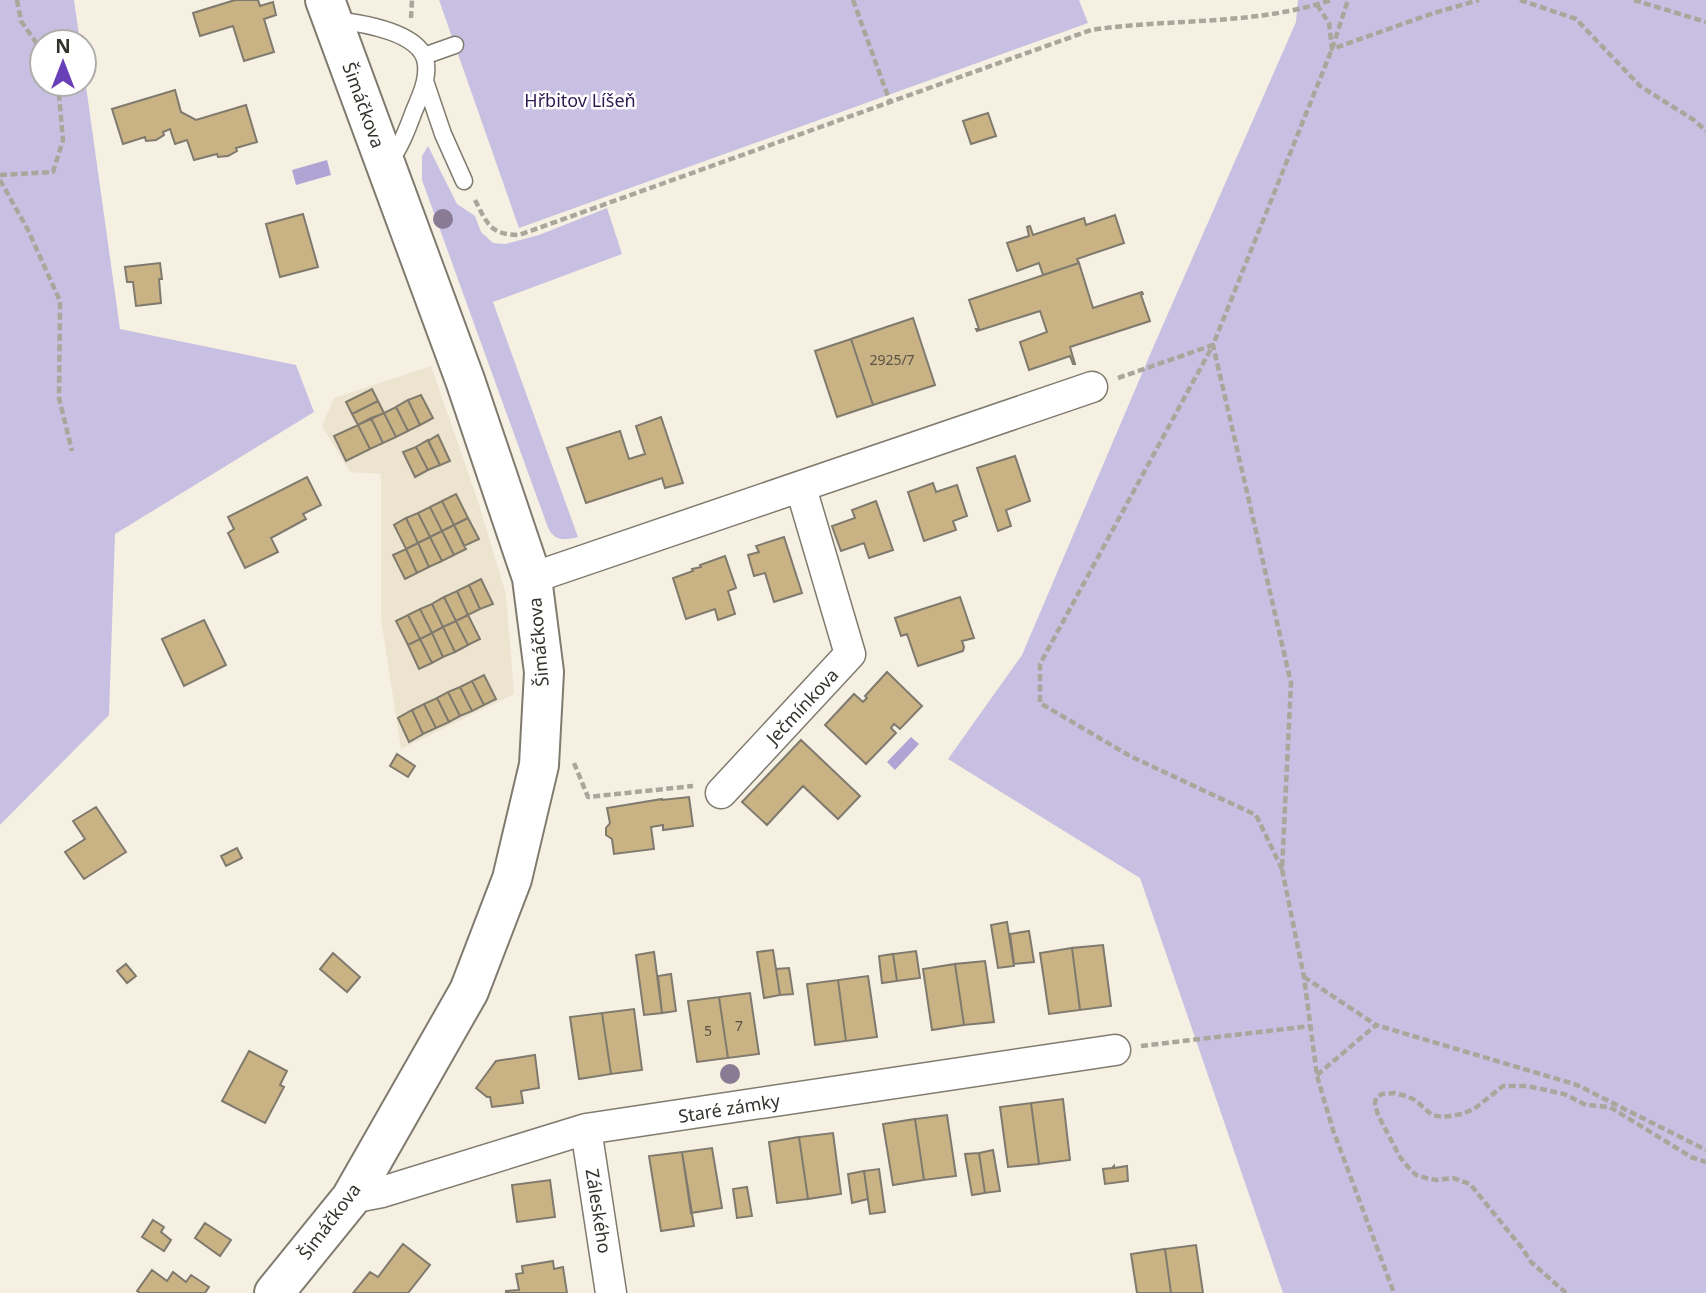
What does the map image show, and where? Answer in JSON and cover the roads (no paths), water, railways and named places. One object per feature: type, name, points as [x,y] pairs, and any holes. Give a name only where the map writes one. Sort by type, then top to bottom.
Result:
[{"type":"street","name":"Šimáčkova","points":[[274,1293],[351,1198],[469,991],[512,879],[539,765],[544,671],[532,578],[465,380],[329,10]]},
{"type":"street","points":[[532,578],[1092,387]]},
{"type":"street","name":"Ječmínkova","points":[[721,793],[850,654],[801,488]]},
{"type":"street","name":"Staré zámky","points":[[351,1198],[382,1192],[586,1129],[1115,1049]]},
{"type":"street","name":"Záleského","points":[[586,1129],[611,1293]]},
{"type":"lane","points":[[329,10],[409,39],[424,56],[425,81],[419,100],[398,151],[387,166]]},
{"type":"lane","points":[[424,56],[455,45]]},
{"type":"lane","points":[[425,81],[443,134],[464,181]]},
{"type":"park label","name":"Hřbitov Líšeň","points":[[580,100]]}]
